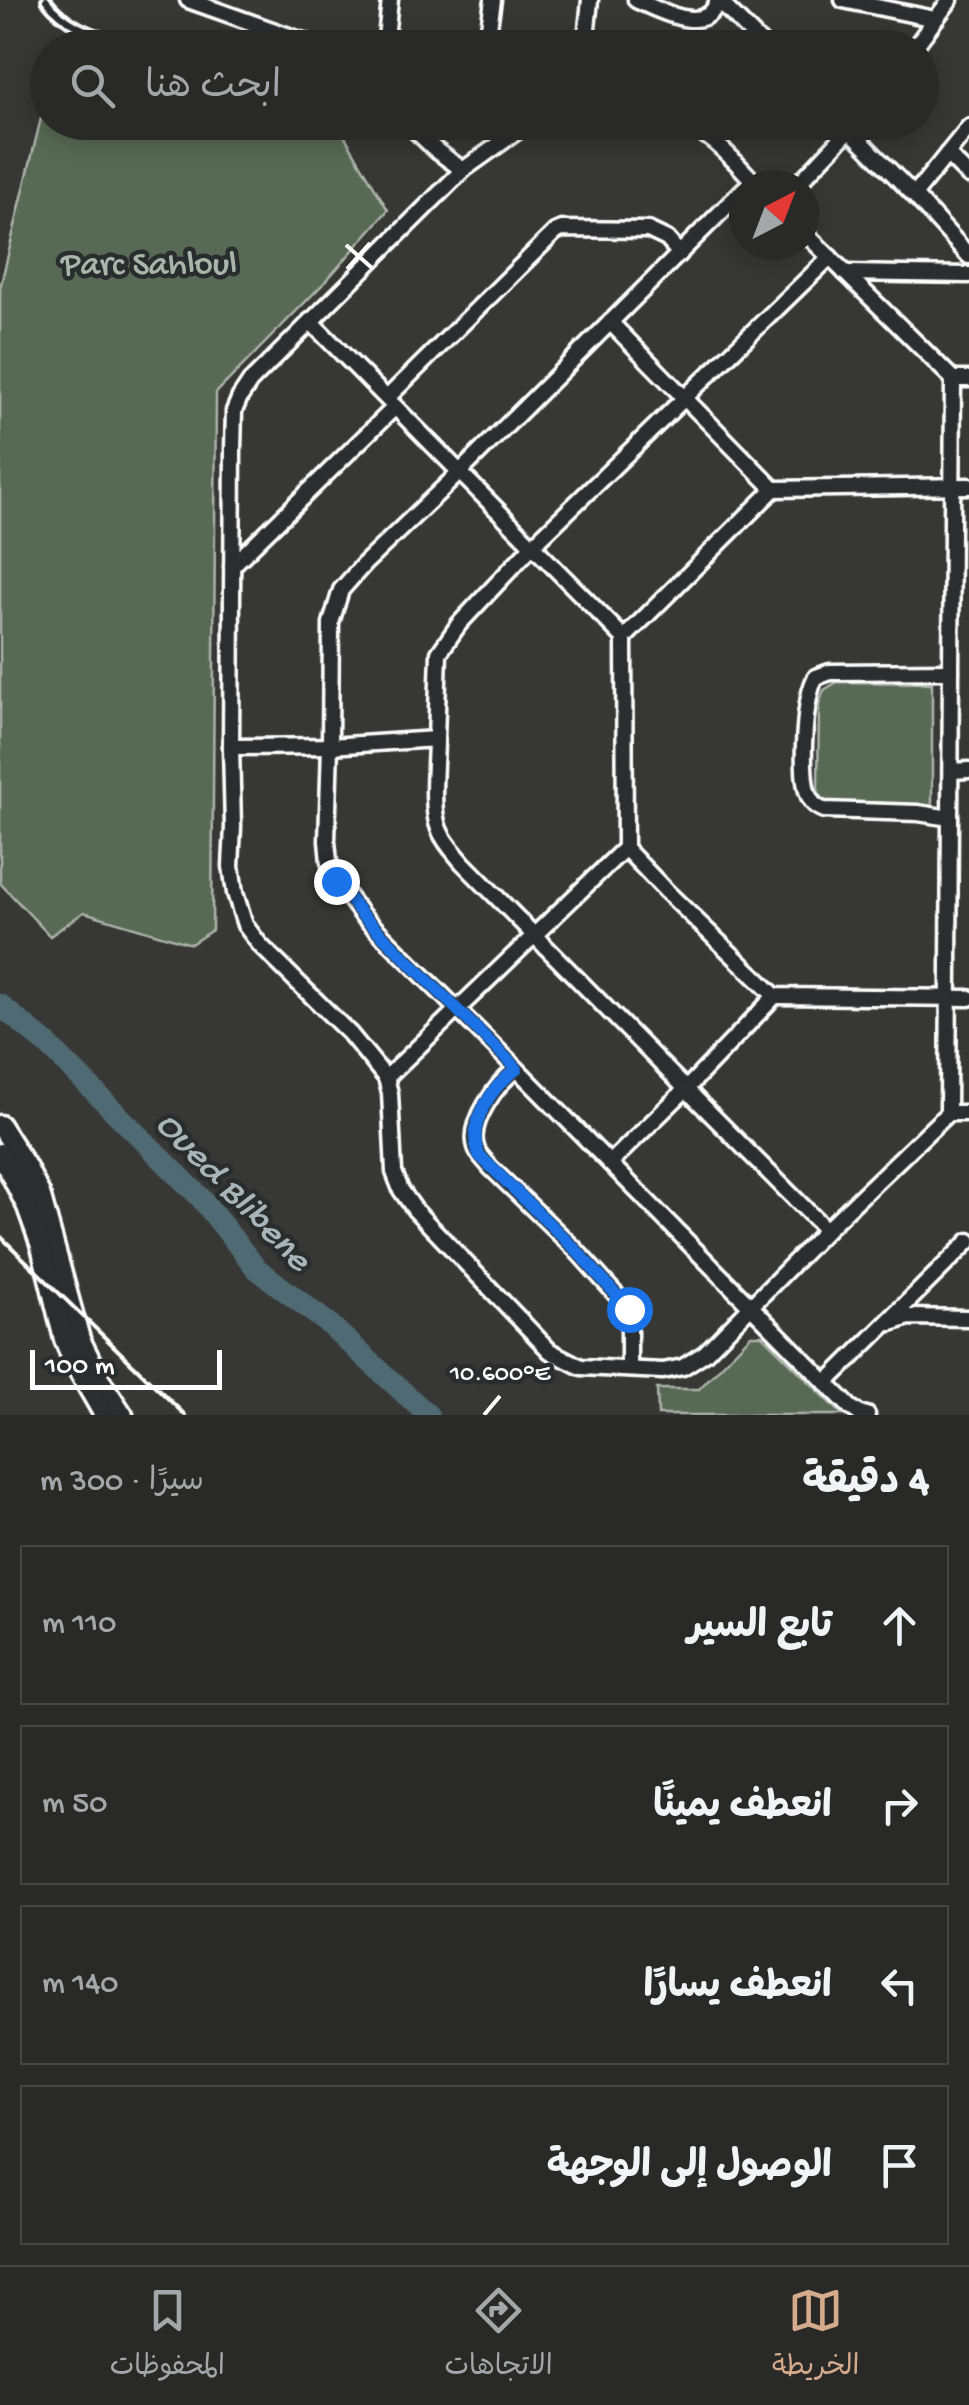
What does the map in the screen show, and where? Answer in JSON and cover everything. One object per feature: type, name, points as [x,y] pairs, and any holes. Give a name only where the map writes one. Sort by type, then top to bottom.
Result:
[{"type":"main road","points":[[0,1125],[40,1194],[59,1290],[61,1330],[73,1361],[104,1415]]},
{"type":"main road","points":[[0,1154],[27,1207],[88,1357],[124,1415]]},
{"type":"street","points":[[188,0],[272,30]]},
{"type":"street","points":[[489,30],[493,0]]},
{"type":"street","points":[[587,30],[590,0]]},
{"type":"street","points":[[636,0],[695,19],[708,16],[718,0],[748,30]]},
{"type":"street","points":[[843,0],[935,19]]},
{"type":"street","points":[[927,30],[950,0]]},
{"type":"street","points":[[385,30],[386,1]]},
{"type":"street","points":[[914,195],[969,127]]},
{"type":"street","points":[[425,140],[463,170]]},
{"type":"street","points":[[500,140],[463,170],[250,382],[234,411],[231,866],[245,925],[260,945],[350,1034],[386,1078],[394,1172],[400,1190],[415,1210],[550,1351],[581,1367],[663,1370],[683,1367],[705,1353],[948,1112],[969,1112]]},
{"type":"street","points":[[711,140],[737,170]]},
{"type":"street","points":[[810,170],[837,140]]},
{"type":"street","points":[[864,140],[969,256]]},
{"type":"street","points":[[948,154],[969,176]]},
{"type":"street","points":[[729,206],[350,578],[336,602],[331,623],[326,841],[336,881],[363,916],[850,1407],[867,1415]]},
{"type":"street","points":[[232,566],[554,232],[570,228],[648,230],[666,239],[680,254]]},
{"type":"street","points":[[819,247],[961,379],[952,486],[948,1112]]},
{"type":"street","points":[[826,1230],[462,863],[438,828],[436,739],[439,653],[459,624],[533,545],[830,258]]},
{"type":"street","points":[[845,273],[969,276]]},
{"type":"street","points":[[310,321],[624,638],[625,848],[666,891],[776,996],[969,998]]},
{"type":"street","points":[[610,322],[774,489]]},
{"type":"street","points":[[624,638],[774,489],[969,486]]},
{"type":"street","points":[[950,818],[824,810],[812,804],[804,775],[809,691],[816,678],[830,672],[951,671]]},
{"type":"street","points":[[951,720],[969,720]]},
{"type":"street","points":[[231,746],[330,746],[436,739]]},
{"type":"street","points":[[951,770],[969,770]]},
{"type":"street","points":[[386,1078],[625,848]]},
{"type":"street","points":[[610,1163],[776,996]]},
{"type":"street","points":[[517,1069],[489,1100],[476,1128],[479,1155],[575,1249],[629,1309],[628,1369]]},
{"type":"street","points":[[826,1383],[969,1241]]},
{"type":"street","points":[[884,1326],[908,1317],[969,1318]]},
{"type":"lane","points":[[46,0],[60,16],[82,30]]},
{"type":"green space","name":"Parc Sahloul","points":[[36,140],[347,140],[388,210],[326,281],[216,393],[212,930],[191,944],[84,912],[50,936],[0,883],[0,288]]},
{"type":"green space","points":[[837,682],[932,683],[932,808],[833,806],[822,800],[818,789],[819,704],[824,690]]},
{"type":"green space","points":[[751,1335],[762,1335],[843,1415],[658,1415],[657,1389],[699,1389]]},
{"type":"waterway","name":"Oued Blibene","points":[[0,1005],[48,1045],[200,1197],[256,1268],[330,1325],[428,1415]]},
{"type":"railway","points":[[0,1236],[185,1415]]},
{"type":"route","points":[[336,881],[363,916],[517,1069],[493,1093],[478,1122],[474,1136],[479,1155],[575,1249],[629,1309]]}]
